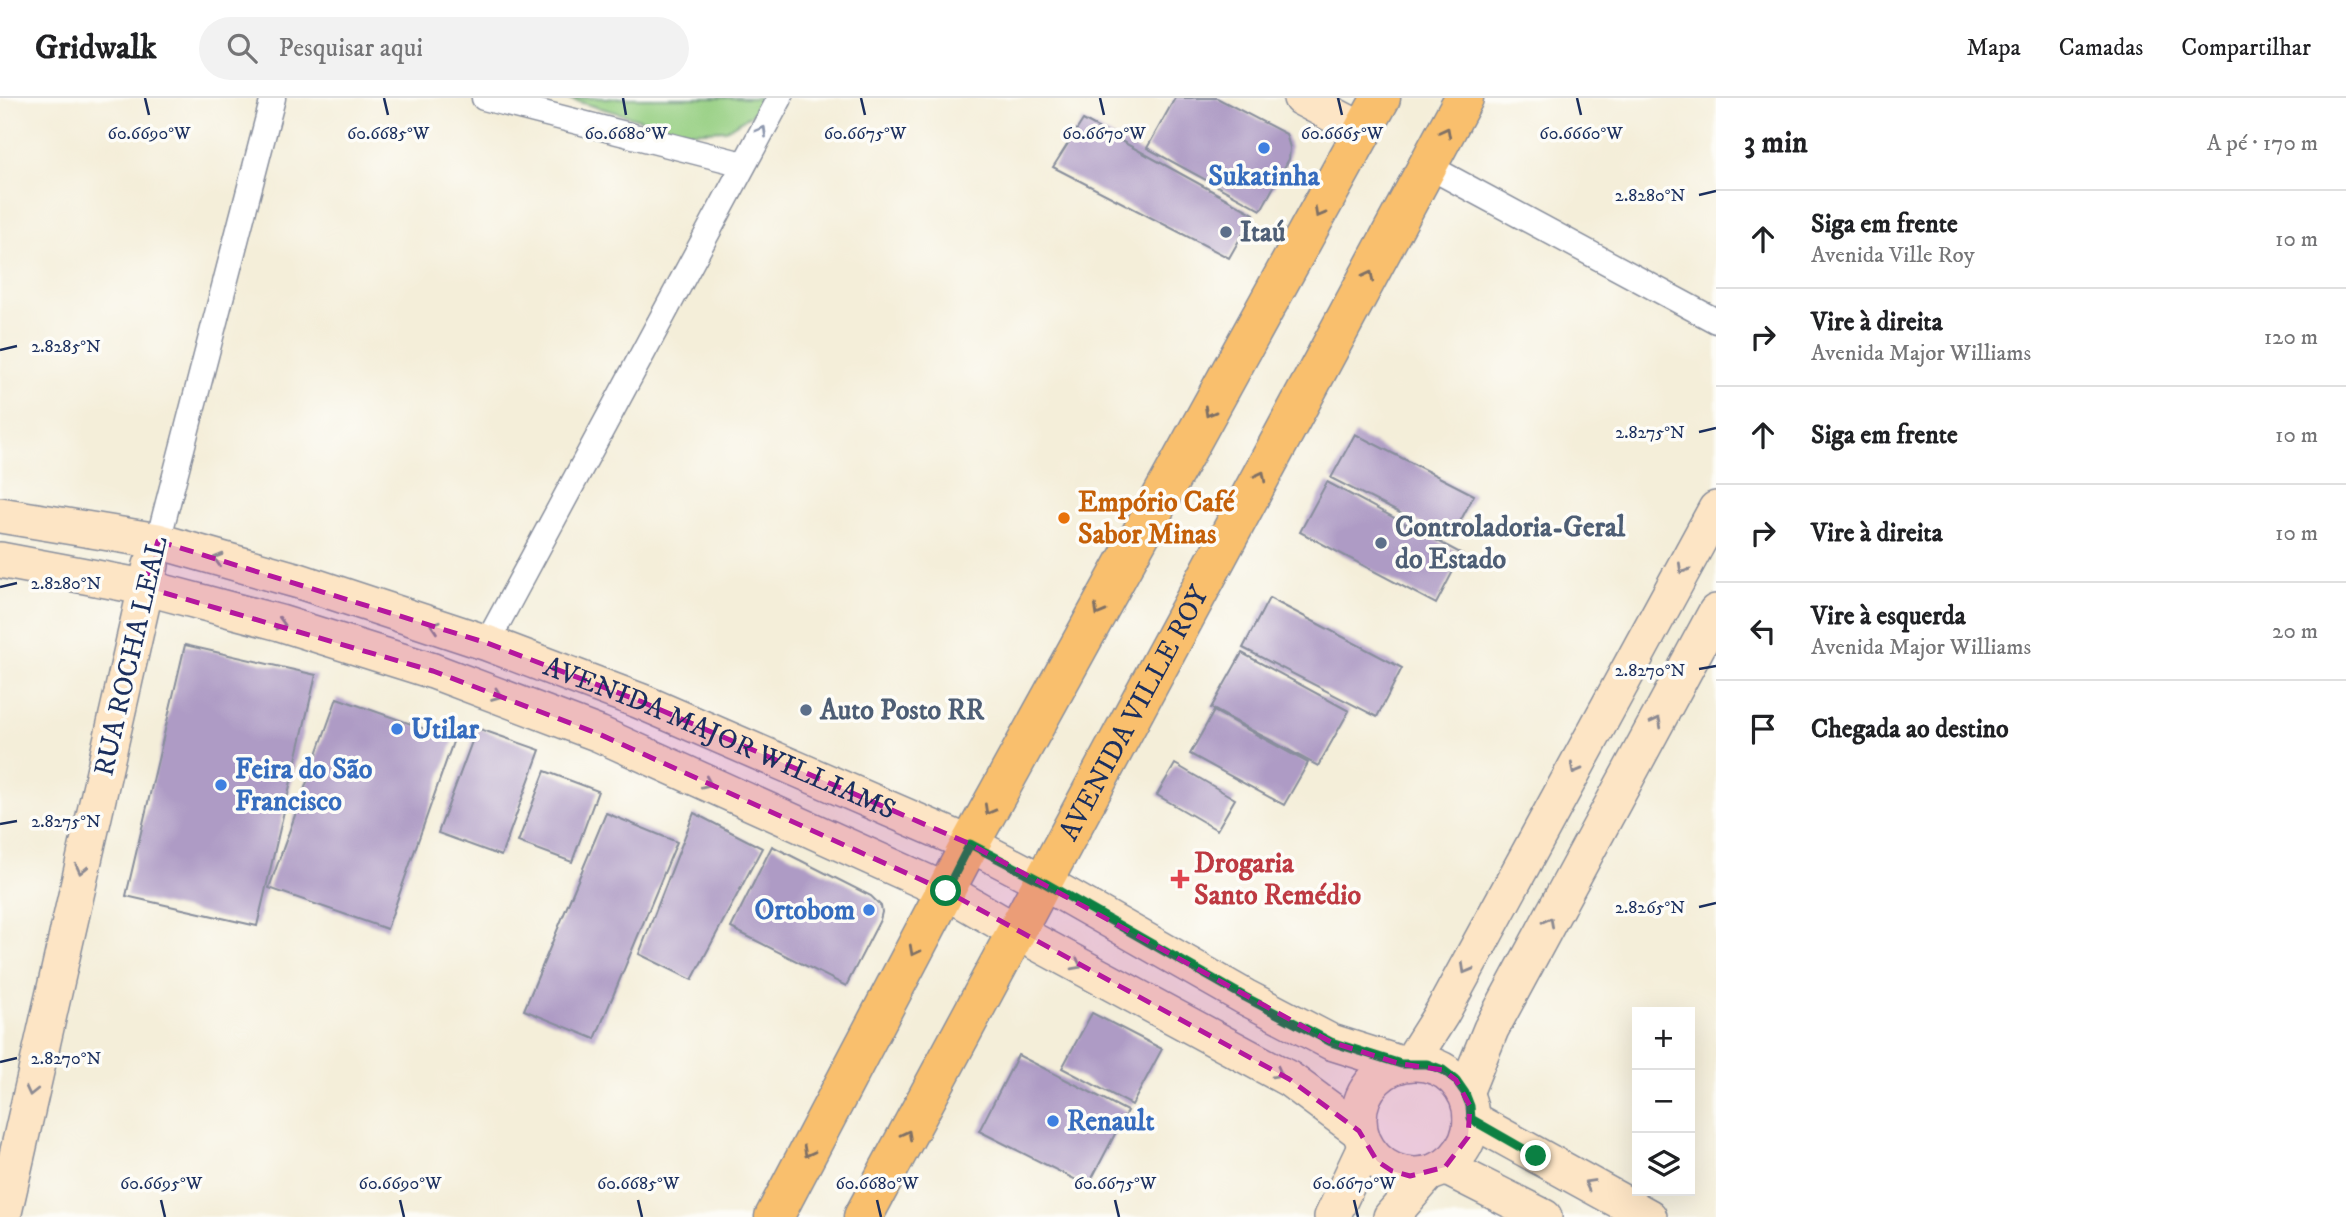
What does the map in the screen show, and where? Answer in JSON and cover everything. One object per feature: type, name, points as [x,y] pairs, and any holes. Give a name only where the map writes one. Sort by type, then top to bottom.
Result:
[{"type":"main road","points":[[1301,98],[1364,131]]},
{"type":"main road","points":[[774,1217],[970,844],[1381,98]]},
{"type":"main road","name":"AVENIDA VILLE ROY","points":[[863,1217],[1464,98]]},
{"type":"main road","points":[[1406,1063],[1442,1013],[1716,509]]},
{"type":"main road","name":"AVENIDA MAJOR WILLIAMS","points":[[0,515],[158,541],[299,581],[486,643],[640,701],[970,844],[1331,1042],[1406,1063]]},
{"type":"main road","name":"RUA ROCHA LEAL","points":[[3,1217],[144,587],[158,541]]},
{"type":"main road","name":"AVENIDA MAJOR WILLIAMS","points":[[0,560],[144,587],[280,623],[433,671],[598,734],[946,891],[1289,1079],[1362,1139]]},
{"type":"main road","points":[[1391,1217],[1436,1170],[1459,1154],[1464,1146],[1468,1137],[1468,1106],[1491,1029],[1716,612]]},
{"type":"main road","points":[[1544,1217],[1436,1170],[1410,1175],[1392,1171],[1377,1161],[1362,1139],[1358,1114],[1362,1097],[1372,1082],[1385,1071],[1406,1063],[1427,1064],[1443,1070],[1456,1080],[1468,1106],[1649,1217]]},
{"type":"main road","points":[[1332,1217],[1362,1139]]},
{"type":"street","name":"RUA ROCHA LEAL","points":[[158,541],[274,98]]},
{"type":"street","points":[[484,98],[743,164]]},
{"type":"street","points":[[486,643],[780,98]]},
{"type":"street","points":[[1428,166],[1716,321]]},
{"type":"highlighted area","points":[[158,541],[487,643],[640,701],[970,844],[1331,1042],[1401,1064],[1443,1070],[1456,1080],[1470,1106],[1468,1137],[1445,1167],[1410,1176],[1392,1171],[1377,1161],[1359,1131],[1289,1079],[946,891],[599,734],[433,671],[144,587]]},
{"type":"green space","points":[[565,98],[765,98],[760,109],[726,130],[685,132]]},
{"type":"building","points":[[1175,98],[1217,98],[1286,134],[1290,148],[1289,159],[1261,210],[1147,148]]},
{"type":"building","points":[[1083,120],[1254,214],[1229,258],[1053,167]]},
{"type":"building","points":[[1355,434],[1474,495],[1451,539],[1331,478]]},
{"type":"building","name":"Controladoria-Geral do Estado","points":[[1327,482],[1462,554],[1436,604],[1300,532]]},
{"type":"building","points":[[1269,598],[1402,668],[1377,717],[1243,648]]},
{"type":"building","name":"Feira do São Francisco","points":[[185,645],[316,675],[257,926],[126,896]]},
{"type":"building","points":[[1242,653],[1349,711],[1318,766],[1211,708]]},
{"type":"building","points":[[337,698],[454,739],[387,929],[269,888]]},
{"type":"building","points":[[1214,711],[1308,763],[1284,805],[1190,754]]},
{"type":"building","points":[[477,728],[540,750],[501,856],[438,833]]},
{"type":"building","points":[[1175,764],[1235,799],[1217,830],[1157,795]]},
{"type":"building","points":[[545,771],[598,791],[572,862],[518,842]]},
{"type":"building","points":[[606,813],[677,842],[595,1039],[524,1010]]},
{"type":"building","points":[[694,813],[762,848],[692,980],[639,954]]},
{"type":"building","points":[[772,846],[871,896],[881,906],[880,920],[846,986],[731,928]]},
{"type":"building","points":[[1092,1013],[1162,1049],[1132,1105],[1062,1068]]},
{"type":"building","name":"Renault","points":[[1018,1055],[1127,1111],[1088,1186],[979,1131]]},
{"type":"place","name":"Sukatinha","points":[[1264,148]]},
{"type":"place","name":"Itaú","points":[[1226,232]]},
{"type":"place","name":"Empório Café Sabor Minas","points":[[1064,518]]},
{"type":"place","name":"Controladoria-Geral do Estado","points":[[1381,543]]},
{"type":"place","name":"Auto Posto RR","points":[[806,710]]},
{"type":"place","name":"Utilar","points":[[397,729]]},
{"type":"place","name":"Feira do São Francisco","points":[[221,785]]},
{"type":"place","name":"Drogaria Santo Remédio","points":[[1180,879]]},
{"type":"place","name":"Ortobom","points":[[869,910]]},
{"type":"place","name":"Renault","points":[[1053,1121]]},
{"type":"route","points":[[946,891],[970,844],[1331,1042],[1401,1064],[1427,1064],[1443,1070],[1456,1080],[1465,1093],[1471,1119],[1536,1156]]}]
